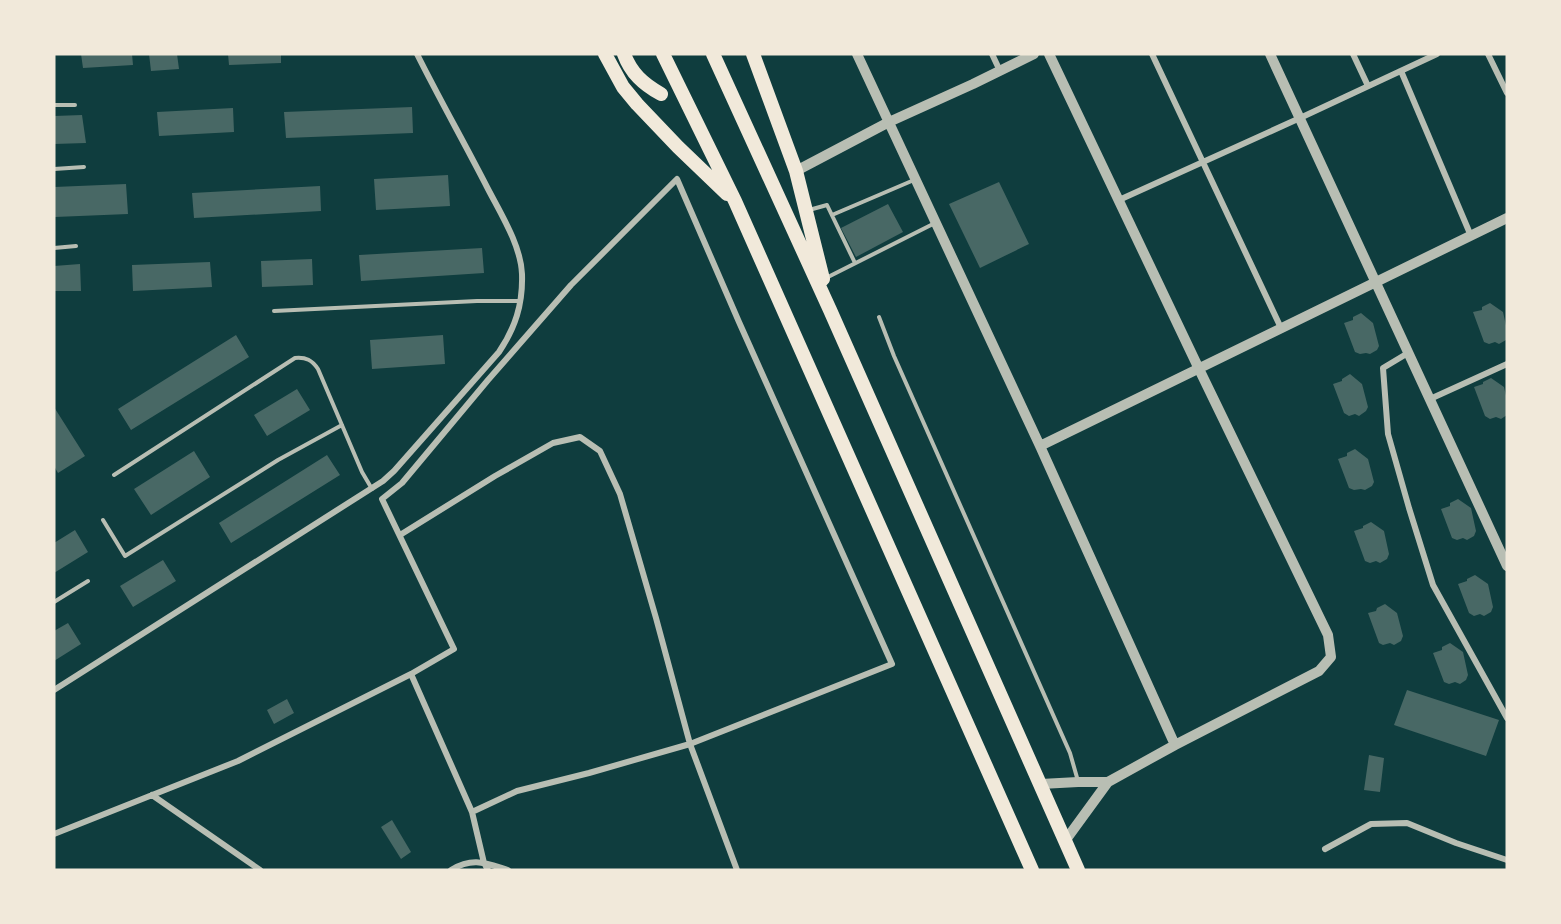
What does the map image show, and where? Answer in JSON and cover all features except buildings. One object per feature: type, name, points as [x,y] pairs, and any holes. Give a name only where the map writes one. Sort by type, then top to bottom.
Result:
[{"type":"highway","points":[[605,54],[623,87],[637,104],[735,201]]},
{"type":"highway","points":[[624,54],[635,75],[661,94]]},
{"type":"highway","points":[[663,54],[735,201],[1032,870]]},
{"type":"highway","points":[[713,54],[830,310],[1078,870]]},
{"type":"highway","points":[[753,54],[796,171],[830,310]]},
{"type":"street","points":[[54,690],[372,489],[394,471],[499,352],[509,337],[520,301],[522,273],[518,254],[510,233],[417,54]]},
{"type":"street","points":[[857,54],[1040,446],[1175,745]]},
{"type":"street","points":[[992,54],[1000,71]]},
{"type":"street","points":[[796,171],[889,122],[1034,54]]},
{"type":"street","points":[[1049,54],[1328,635],[1331,657],[1319,671],[1108,782],[1065,841]]},
{"type":"street","points":[[1152,54],[1281,328]]},
{"type":"street","points":[[1270,54],[1507,566]]},
{"type":"street","points":[[1353,54],[1368,86]]},
{"type":"street","points":[[1119,200],[1437,54]]},
{"type":"street","points":[[1488,54],[1507,93]]},
{"type":"street","points":[[1401,71],[1472,236]]},
{"type":"street","points":[[54,834],[238,761],[411,674],[454,649],[382,499],[402,483],[571,285],[677,178],[892,664],[690,744],[517,791],[472,812]]},
{"type":"street","points":[[1040,446],[1507,218]]},
{"type":"street","points":[[1408,353],[1383,368],[1388,434],[1433,585],[1507,718]]},
{"type":"street","points":[[1430,399],[1507,364]]},
{"type":"street","points":[[400,535],[495,476],[553,444],[580,437],[600,451],[620,494],[690,744],[737,870]]},
{"type":"street","points":[[411,674],[472,812],[484,863],[488,870]]},
{"type":"street","points":[[1041,784],[1108,782]]},
{"type":"street","points":[[152,795],[260,870]]},
{"type":"street","points":[[1325,849],[1371,824],[1407,823],[1507,860]]},
{"type":"street","points":[[451,870],[469,862],[484,863],[508,870]]},
{"type":"lane","points":[[54,105],[75,105]]},
{"type":"lane","points":[[54,169],[84,167]]},
{"type":"lane","points":[[832,215],[916,180]]},
{"type":"lane","points":[[806,211],[826,205],[855,263]]},
{"type":"lane","points":[[823,279],[936,223]]},
{"type":"lane","points":[[54,249],[76,246]]},
{"type":"lane","points":[[274,311],[520,301]]},
{"type":"lane","points":[[879,317],[907,387],[1070,753],[1078,782]]},
{"type":"lane","points":[[114,475],[295,358],[307,359],[315,365],[362,472],[372,489]]},
{"type":"lane","points":[[103,520],[125,556],[278,460],[342,425]]},
{"type":"lane","points":[[54,602],[88,581]]}]
